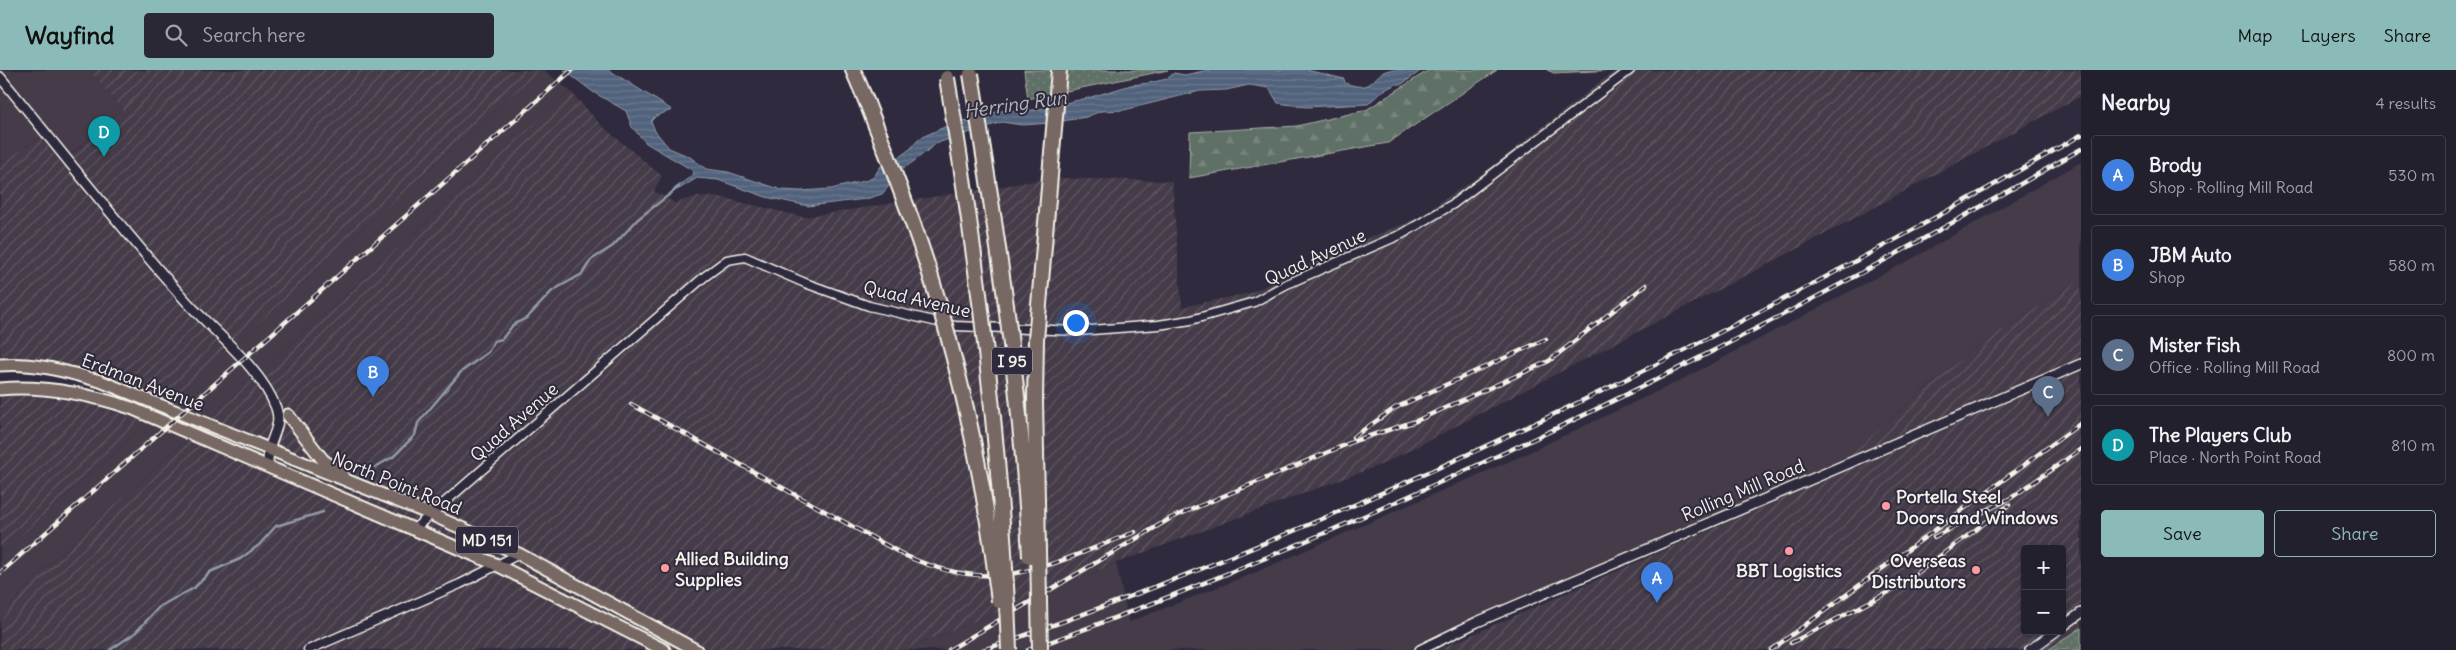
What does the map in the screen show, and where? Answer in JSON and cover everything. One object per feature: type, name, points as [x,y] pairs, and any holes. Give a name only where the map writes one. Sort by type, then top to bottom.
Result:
[{"type":"highway","points":[[853,70],[918,239],[950,346],[982,484],[993,552],[1004,650]]},
{"type":"highway","points":[[1040,650],[1035,400],[1036,340],[1059,70]]},
{"type":"highway","name":"I 95","points":[[970,72],[999,258],[1015,384],[1027,508],[1035,650]]},
{"type":"highway","name":"I 95","points":[[946,74],[974,252],[991,387],[1005,551],[1009,650]]},
{"type":"main road","name":"Erdman Avenue","points":[[0,365],[22,363],[61,370],[100,381],[269,450]]},
{"type":"main road","name":"Erdman Avenue","points":[[0,389],[29,388],[68,392],[111,402],[172,425],[268,466]]},
{"type":"main road","points":[[288,416],[323,460],[360,486]]},
{"type":"main road","name":"North Point Road","points":[[269,450],[430,514],[519,554],[696,650]]},
{"type":"main road","name":"North Point Road","points":[[268,466],[495,564],[664,650]]},
{"type":"main road","points":[[601,618],[610,603]]},
{"type":"main road","points":[[668,650],[675,639]]},
{"type":"street","name":"Quad Avenue","points":[[414,529],[704,277],[727,260],[740,257],[752,259],[805,283],[869,306],[955,326],[1078,331],[1192,320],[1254,302],[1287,284],[1402,234],[1454,204],[1630,70]]},
{"type":"street","points":[[0,77],[76,171],[187,302],[251,370],[288,416]]},
{"type":"street","name":"Rolling Mill Road","points":[[1420,650],[1477,622],[2081,364]]},
{"type":"street","points":[[268,466],[269,450],[278,429],[279,418],[270,396]]},
{"type":"street","points":[[308,650],[460,584],[495,564],[519,554]]},
{"type":"street","points":[[2066,624],[2081,613]]},
{"type":"street","points":[[2030,650],[2051,635]]},
{"type":"shaded area","points":[[0,70],[89,70],[123,111],[60,163],[40,138],[0,163]]},
{"type":"shaded area","points":[[89,70],[540,70],[171,402],[58,362],[0,355],[0,163],[40,138],[61,163],[123,111]]},
{"type":"shaded area","points":[[540,70],[544,70],[570,91],[31,581],[0,621],[0,555]]},
{"type":"shaded area","points":[[1616,70],[2081,70],[2081,96],[1803,246],[1383,464],[1116,563],[905,650],[0,650],[0,621],[31,581],[570,91],[602,126],[662,176],[654,191],[675,203],[698,196],[719,197],[804,217],[1054,178],[1172,181],[1182,307],[1250,293],[1345,247],[1416,219],[1482,174]]},
{"type":"shaded area","points":[[2081,162],[2081,279],[1976,347],[1844,460],[1476,618],[1410,650],[905,650],[1116,563],[1129,622],[1249,575],[1519,457],[1679,381],[1917,256]]},
{"type":"shaded area","points":[[2081,279],[2081,628],[2048,650],[1437,650],[1776,501],[1844,460],[1976,347]]},
{"type":"shaded area","points":[[20,395],[80,401],[148,422],[0,555],[0,397]]},
{"type":"green space","points":[[1024,70],[1168,70],[1028,99]]},
{"type":"green space","points":[[1429,70],[1497,70],[1388,143],[1189,178],[1190,132],[1297,126],[1366,110]]},
{"type":"green space","points":[[1547,70],[1616,70],[1554,73]]},
{"type":"green space","points":[[2081,628],[2081,650],[2048,650]]},
{"type":"water","name":"Herring Run","points":[[564,70],[609,70],[672,110],[656,116],[651,121],[655,131],[669,148],[690,157],[706,169],[728,172],[782,190],[800,191],[831,189],[868,180],[874,177],[880,167],[888,165],[910,149],[920,138],[949,125],[1000,111],[1034,110],[1088,98],[1131,85],[1167,79],[1174,73],[1185,75],[1208,70],[1307,70],[1344,79],[1345,83],[1355,86],[1362,86],[1368,85],[1383,72],[1389,70],[1422,70],[1402,84],[1396,84],[1381,92],[1368,104],[1306,107],[1278,103],[1269,88],[1249,85],[1226,90],[1200,91],[1124,110],[1101,111],[1086,117],[1051,123],[1022,125],[1002,122],[937,143],[894,174],[889,186],[882,194],[866,199],[808,206],[766,197],[718,180],[697,178],[679,189],[674,189],[694,174],[692,170],[646,143],[632,127],[626,111],[593,92]]},
{"type":"waterway","points":[[375,467],[393,457],[415,435],[418,423],[461,372],[488,352],[494,341],[502,339],[513,325],[528,317],[552,291],[582,274],[591,260],[613,246],[638,219],[679,187]]},
{"type":"waterway","points":[[110,650],[135,633],[160,606],[194,588],[210,572],[240,559],[259,545],[276,526],[323,512]]},
{"type":"railway","points":[[0,573],[572,70]]},
{"type":"railway","points":[[983,650],[1126,598],[1266,542],[1406,483],[1544,419],[1816,283],[2081,135]]},
{"type":"railway","points":[[1028,650],[1165,599],[1300,544],[1566,424],[1826,292],[1954,222],[2081,149]]},
{"type":"railway","points":[[949,650],[1171,518],[1357,440],[1416,421],[1549,361],[1646,285]]},
{"type":"railway","points":[[1353,437],[1395,408],[1546,339]]},
{"type":"railway","points":[[631,404],[904,555],[937,568],[967,574],[995,575],[1022,572],[1075,556],[1135,532]]},
{"type":"railway","points":[[1771,650],[2081,423]]},
{"type":"railway","points":[[1934,537],[2011,498],[2081,449]]},
{"type":"railway","points":[[1791,643],[1898,587],[2009,505]]},
{"type":"place","name":"The Players Club","points":[[104,157]]},
{"type":"place","name":"JBM Auto","points":[[373,397]]},
{"type":"place","name":"Mister Fish","points":[[2048,417]]},
{"type":"place","name":"Portella Steel Doors and Windows","points":[[1886,506]]},
{"type":"place","name":"BBT Logistics","points":[[1789,551]]},
{"type":"place","name":"Allied Building Supplies","points":[[665,568]]},
{"type":"place","name":"Overseas Distributors","points":[[1976,570]]},
{"type":"place","name":"Brody","points":[[1657,603]]}]
